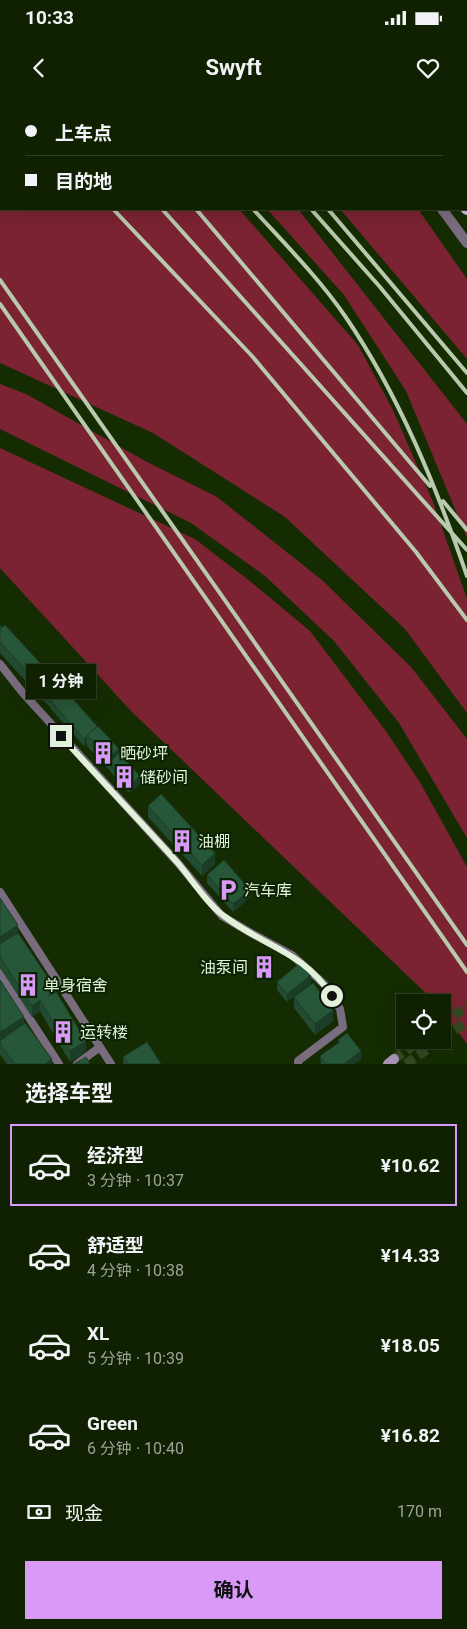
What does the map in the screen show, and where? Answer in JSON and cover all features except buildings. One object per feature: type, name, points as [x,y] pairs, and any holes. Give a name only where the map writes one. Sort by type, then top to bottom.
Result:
[{"type":"street","points":[[443,210],[467,243]]},
{"type":"lane","points":[[0,664],[22,692],[178,863],[222,916],[251,934],[292,955],[324,984],[340,1009],[343,1027],[298,1061],[298,1064]]},
{"type":"lane","points":[[0,892],[111,1064]]},
{"type":"lane","points":[[0,973],[58,1064]]},
{"type":"lane","points":[[77,1064],[100,1047]]},
{"type":"shaded area","points":[[0,210],[240,210],[358,345],[393,410],[433,502],[467,599],[467,713],[405,629],[285,517],[153,433],[0,363]]},
{"type":"shaded area","points":[[268,210],[299,210],[467,424],[467,538],[406,391],[344,295]]},
{"type":"shaded area","points":[[341,210],[419,210],[467,279],[467,359]]},
{"type":"shaded area","points":[[0,384],[26,394],[147,462],[217,497],[322,580],[411,667],[467,739],[467,838],[399,723],[334,641],[265,576],[191,523],[0,429]]},
{"type":"shaded area","points":[[0,448],[195,539],[310,631],[388,734],[421,784],[467,867],[467,1044],[451,1023],[451,994],[427,994],[132,712],[0,568]]},
{"type":"tunnel","points":[[451,1018],[467,1006]]},
{"type":"tunnel","points":[[451,1032],[467,1022]]},
{"type":"tunnel","points":[[394,1059],[408,1049]]},
{"type":"tunnel","points":[[406,1064],[427,1049]]},
{"type":"railway","points":[[114,210],[252,356],[416,552],[467,620]]},
{"type":"railway","points":[[163,210],[467,550]]},
{"type":"railway","points":[[197,210],[430,486]]},
{"type":"railway","points":[[254,210],[324,288],[364,346],[415,442],[467,576]]},
{"type":"railway","points":[[312,210],[380,287],[467,393]]},
{"type":"railway","points":[[329,210],[467,373]]},
{"type":"railway","points":[[0,280],[467,945]]},
{"type":"railway","points":[[0,304],[467,972]]},
{"type":"railway","points":[[443,501],[467,530]]},
{"type":"place","name":"晒砂坪","points":[[103,753]]},
{"type":"place","name":"储砂间","points":[[124,777]]},
{"type":"place","name":"油棚","points":[[182,841]]},
{"type":"place","name":"汽车库","points":[[228,890]]},
{"type":"place","name":"油泵间","points":[[264,967]]},
{"type":"place","name":"单身宿舍","points":[[28,985]]},
{"type":"place","name":"运转楼","points":[[63,1032]]},
{"type":"route","points":[[61,736],[178,863],[222,916],[251,934],[292,955],[324,984],[332,996]]}]
